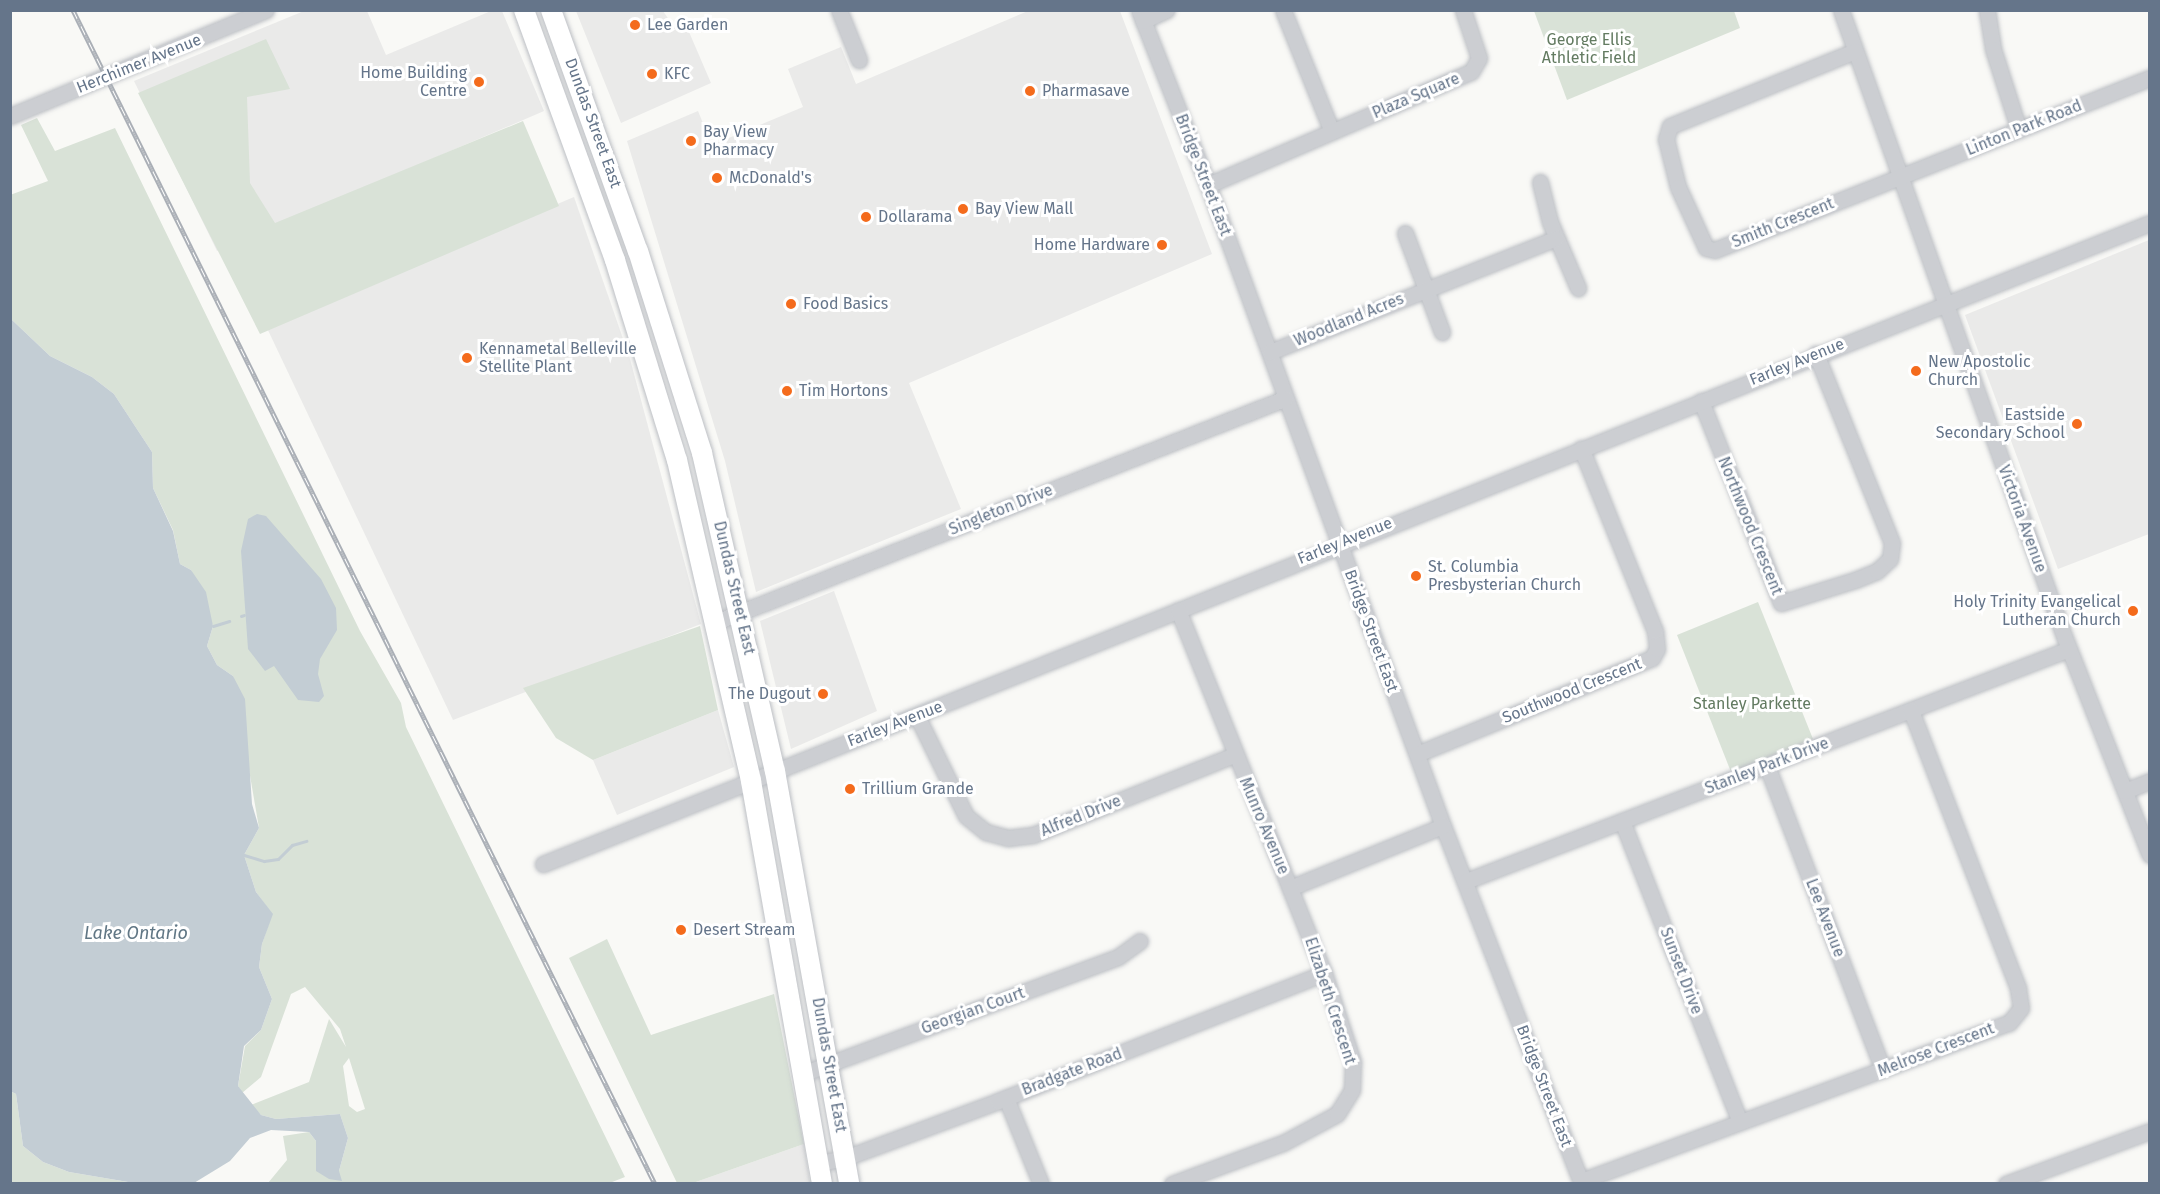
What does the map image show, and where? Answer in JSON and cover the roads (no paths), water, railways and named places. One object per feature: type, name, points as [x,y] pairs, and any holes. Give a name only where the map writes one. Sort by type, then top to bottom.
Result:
[{"type":"main road","name":"Dundas Street East","points":[[524,10],[615,260],[660,401],[716,622],[751,781],[822,1184]]},
{"type":"main road","name":"Dundas Street East","points":[[550,14],[598,132],[684,393],[741,613],[789,845],[849,1184]]},
{"type":"main road","points":[[764,851],[789,845]]},
{"type":"street","name":"Herchimer Avenue","points":[[10,116],[266,10]]},
{"type":"street","points":[[839,10],[859,60]]},
{"type":"street","points":[[1141,16],[1167,10]]},
{"type":"street","points":[[1283,10],[1332,132]]},
{"type":"street","name":"Plaza Square","points":[[1208,185],[1471,72],[1479,58],[1463,10]]},
{"type":"street","name":"Victoria Avenue","points":[[1841,10],[2069,650],[2150,855]]},
{"type":"street","points":[[1987,10],[1993,49],[2019,130]]},
{"type":"street","name":"Bridge Street East","points":[[1141,16],[1208,185],[1443,826],[1581,1182]]},
{"type":"street","name":"Smith Crescent","points":[[1855,51],[1670,126],[1666,139],[1678,187],[1698,239],[1706,248],[1715,250],[1899,177]]},
{"type":"street","name":"Linton Park Road","points":[[1899,177],[2150,78]]},
{"type":"street","points":[[1540,182],[1556,238],[1578,288]]},
{"type":"street","name":"Farley Avenue","points":[[543,864],[917,716],[1339,543],[2150,223]]},
{"type":"street","points":[[1405,233],[1428,288],[1442,332]]},
{"type":"street","name":"Woodland Acres","points":[[1270,352],[1556,238]]},
{"type":"street","name":"Northwood Crescent","points":[[1701,401],[1781,603],[1855,580],[1877,570],[1890,559],[1892,543],[1816,354]]},
{"type":"street","name":"Singleton Drive","points":[[716,622],[1286,398]]},
{"type":"street","name":"Southwood Crescent","points":[[1417,754],[1652,658],[1657,649],[1654,631],[1581,448]]},
{"type":"street","name":"Munro Avenue","points":[[1178,610],[1234,754],[1290,888],[1443,826]]},
{"type":"street","name":"Stanley Park Drive","points":[[1466,881],[2069,650]]},
{"type":"street","name":"Melrose Crescent","points":[[1581,1182],[2009,1023],[2021,1008],[2018,988],[1911,710]]},
{"type":"street","name":"Alfred Drive","points":[[917,716],[966,816],[986,832],[1008,838],[1033,835],[1234,754]]},
{"type":"street","name":"Lee Avenue","points":[[1767,766],[1884,1070]]},
{"type":"street","points":[[2125,791],[2150,781]]},
{"type":"street","name":"Sunset Drive","points":[[1622,821],[1740,1122]]},
{"type":"street","name":"Elizabeth Crescent","points":[[1172,1184],[1282,1143],[1337,1114],[1352,1090],[1353,1062],[1324,974],[1290,888]]},
{"type":"street","name":"Georgian Court","points":[[802,1074],[1118,957],[1140,941]]},
{"type":"street","name":"Bradgate Road","points":[[818,1163],[845,1158],[1006,1098],[1324,974]]},
{"type":"street","points":[[1006,1098],[1041,1184]]},
{"type":"street","points":[[2006,1184],[2150,1131]]},
{"type":"water","name":"Lake Ontario","points":[[11,319],[50,356],[92,377],[114,394],[152,452],[153,488],[173,531],[180,564],[191,570],[206,592],[213,626],[207,646],[217,665],[233,676],[245,699],[252,804],[259,828],[244,855],[256,892],[273,914],[262,944],[259,967],[272,999],[261,1030],[244,1046],[238,1086],[261,1115],[276,1119],[340,1114],[348,1138],[339,1171],[342,1181],[329,1179],[316,1171],[316,1141],[309,1132],[271,1130],[250,1138],[230,1161],[194,1183],[134,1183],[69,1172],[43,1162],[23,1146],[16,1094],[10,1091]]},
{"type":"water","points":[[257,514],[266,516],[321,579],[336,608],[337,630],[320,659],[318,674],[324,696],[319,702],[298,700],[274,666],[265,671],[248,649],[241,551],[248,519]]},
{"type":"waterway","points":[[213,626],[229,621]]},
{"type":"waterway","points":[[244,855],[264,861],[278,859],[292,845],[306,841]]},
{"type":"railway","points":[[73,10],[655,1184]]},
{"type":"place","name":"Lee Garden","points":[[635,25]]},
{"type":"place","name":"KFC","points":[[652,74]]},
{"type":"place","name":"Home Building Centre","points":[[479,82]]},
{"type":"place","name":"Pharmasave","points":[[1030,91]]},
{"type":"place","name":"Bay View Pharmacy","points":[[691,141]]},
{"type":"place","name":"McDonald's","points":[[717,178]]},
{"type":"place","name":"Bay View Mall","points":[[963,209]]},
{"type":"place","name":"Dollarama","points":[[866,217]]},
{"type":"place","name":"Home Hardware","points":[[1162,245]]},
{"type":"place","name":"Food Basics","points":[[791,304]]},
{"type":"place","name":"Kennametal Belleville Stellite Plant","points":[[467,358]]},
{"type":"place","name":"New Apostolic Church","points":[[1916,371]]},
{"type":"place","name":"Tim Hortons","points":[[787,391]]},
{"type":"place","name":"Eastside Secondary School","points":[[2077,424]]},
{"type":"place","name":"St. Columbia Presbysterian Church","points":[[1416,576]]},
{"type":"place","name":"Holy Trinity Evangelical Lutheran Church","points":[[2133,611]]},
{"type":"place","name":"The Dugout","points":[[823,694]]},
{"type":"place","name":"Trillium Grande","points":[[850,789]]},
{"type":"place","name":"Desert Stream","points":[[681,930]]},
{"type":"park label","name":"George Ellis Athletic Field","points":[[1589,49]]},
{"type":"park label","name":"Stanley Parkette","points":[[1752,704]]}]
